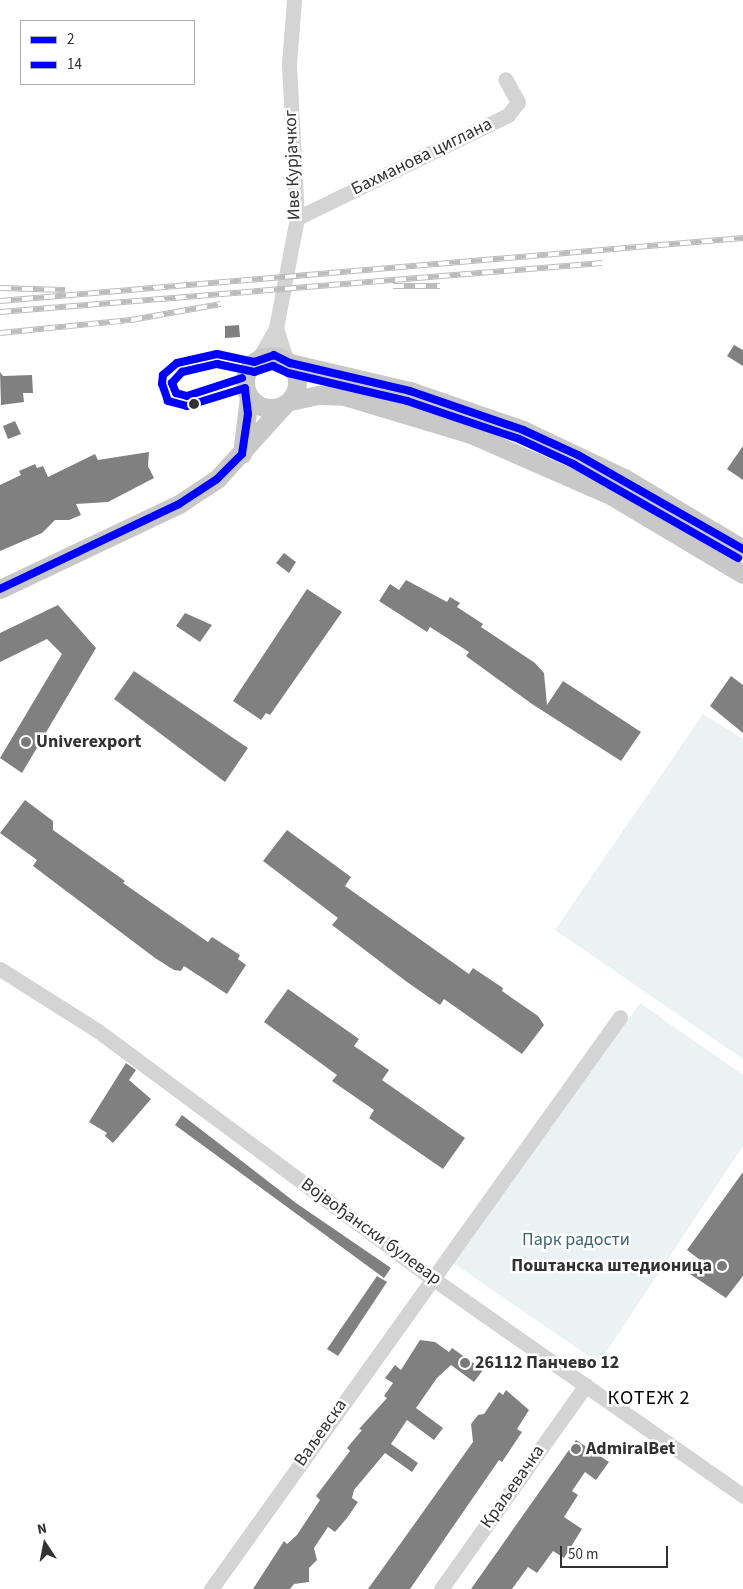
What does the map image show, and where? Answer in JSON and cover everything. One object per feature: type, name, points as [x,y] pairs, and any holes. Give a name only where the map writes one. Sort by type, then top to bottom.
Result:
[{"type":"main road","points":[[242,454],[249,396],[246,374],[259,358],[274,356],[289,362],[410,391],[523,430],[624,478],[743,549]]},
{"type":"main road","points":[[0,589],[179,504],[217,479],[287,403],[298,382],[289,362]]},
{"type":"main road","points":[[249,396],[261,406],[287,403],[319,395],[344,396],[471,434],[612,496],[743,574]]},
{"type":"street","name":"Иве Курјачког","points":[[276,328],[297,218],[289,64],[294,0]]},
{"type":"street","name":"Бахманова циглана","points":[[297,218],[508,115],[518,102],[505,79]]},
{"type":"street","points":[[259,358],[276,328]]},
{"type":"street","points":[[276,328],[289,362]]},
{"type":"street","name":"Војвођански булевар","points":[[0,968],[106,1037],[432,1278],[743,1496]]},
{"type":"street","name":"Ваљевска","points":[[211,1589],[620,1017]]},
{"type":"street","name":"Краљевачка","points":[[441,1589],[586,1385]]},
{"type":"green space","points":[[703,714],[743,739],[743,1059],[555,930]]},
{"type":"green space","name":"Парк радости","points":[[640,1003],[743,1075],[743,1146],[599,1363],[453,1263]]},
{"type":"building","points":[[239,325],[240,337],[225,338],[225,326]]},
{"type":"building","points":[[734,345],[743,350],[743,366],[727,356]]},
{"type":"building","points":[[0,372],[3,376],[32,375],[33,393],[23,393],[24,402],[1,405]]},
{"type":"building","points":[[15,421],[21,434],[8,439],[3,426]]},
{"type":"building","points":[[743,446],[743,480],[727,469]]},
{"type":"building","points":[[149,452],[148,466],[154,478],[108,502],[76,504],[81,515],[69,520],[55,520],[42,533],[0,551],[0,485],[21,475],[19,471],[35,464],[37,468],[43,466],[48,477],[95,454],[98,460]]},
{"type":"building","points":[[284,553],[296,562],[289,573],[276,563]]},
{"type":"building","points":[[406,580],[447,602],[450,597],[460,603],[457,607],[483,624],[481,627],[535,663],[544,673],[547,705],[563,681],[641,732],[621,761],[532,704],[466,656],[469,652],[430,627],[427,632],[379,601],[390,584],[399,590]]},
{"type":"building","points":[[307,589],[342,612],[270,715],[266,713],[261,720],[233,701]]},
{"type":"building","points":[[58,605],[96,648],[22,773],[0,758],[62,654],[47,639],[0,662],[0,633]]},
{"type":"building","points":[[185,613],[212,625],[200,642],[176,626]]},
{"type":"building","points":[[134,671],[248,748],[225,782],[114,699]]},
{"type":"building","points":[[731,676],[743,685],[743,733],[710,706]]},
{"type":"building","points":[[25,800],[53,821],[53,830],[125,881],[123,883],[208,942],[212,937],[240,955],[238,959],[246,965],[227,994],[184,966],[181,971],[174,970],[155,958],[33,866],[37,860],[0,833]]},
{"type":"building","points":[[287,830],[351,877],[345,886],[469,974],[473,968],[503,988],[502,991],[538,1016],[544,1025],[522,1054],[444,999],[440,1005],[407,982],[332,925],[338,918],[263,861]]},
{"type":"building","points":[[288,989],[359,1039],[354,1046],[389,1070],[382,1080],[465,1138],[443,1169],[369,1118],[374,1110],[332,1081],[337,1075],[264,1022]]},
{"type":"building","points":[[126,1063],[136,1070],[129,1080],[151,1099],[113,1143],[105,1136],[107,1133],[89,1122]]},
{"type":"building","points":[[182,1115],[296,1203],[391,1268],[384,1278],[175,1125]]},
{"type":"building","points":[[743,1172],[743,1276],[726,1298],[690,1274],[700,1260],[687,1250]]},
{"type":"building","points":[[377,1276],[387,1282],[338,1356],[327,1349]]},
{"type":"building","points":[[420,1340],[435,1342],[449,1352],[452,1348],[483,1370],[474,1382],[451,1365],[437,1378],[416,1408],[443,1428],[434,1440],[407,1420],[391,1444],[418,1463],[412,1472],[385,1453],[354,1490],[352,1498],[358,1502],[347,1518],[335,1532],[328,1527],[314,1548],[317,1560],[309,1568],[309,1582],[294,1584],[290,1589],[253,1589],[284,1541],[287,1544],[297,1535],[320,1500],[316,1496],[350,1451],[347,1448],[362,1430],[359,1429],[387,1398],[384,1396],[393,1383],[385,1378],[395,1365],[401,1370]]},
{"type":"building","points":[[506,1390],[529,1410],[517,1429],[522,1432],[502,1462],[499,1460],[410,1589],[368,1589],[473,1442],[471,1424],[478,1415],[484,1414],[499,1392],[503,1395]]},
{"type":"building","points":[[576,1440],[609,1462],[596,1480],[585,1472],[572,1491],[578,1495],[564,1517],[582,1529],[564,1558],[553,1551],[537,1573],[528,1567],[512,1589],[471,1589]]},
{"type":"railway","points":[[0,301],[743,238]]},
{"type":"railway","points":[[0,312],[602,263]]},
{"type":"railway","points":[[393,286],[440,286]]},
{"type":"railway","points":[[0,288],[65,290]]},
{"type":"railway","points":[[0,333],[131,320],[221,304]]},
{"type":"transit line","name":"2","points":[[245,388],[187,406],[168,401],[162,384],[163,375],[177,363],[217,354],[254,362],[274,355],[290,363],[410,391],[523,430],[578,455],[743,549]]},
{"type":"transit line","name":"14","points":[[242,378],[187,396],[176,393],[172,383],[182,372],[217,364],[254,372],[273,366],[288,373],[407,401],[519,439],[573,464],[738,558]]},
{"type":"transit line","name":"2","points":[[0,589],[179,504],[217,479],[242,454],[248,414],[245,388]]},
{"type":"place","name":"Univerexport","points":[[26,742]]},
{"type":"place","name":"Поштанска штедионица","points":[[722,1266]]},
{"type":"place","name":"26112 Панчево 12","points":[[465,1363]]},
{"type":"place","name":"AdmiralBet","points":[[576,1449]]},
{"type":"district","name":"КОТЕЖ 2","points":[[649,1398]]}]
